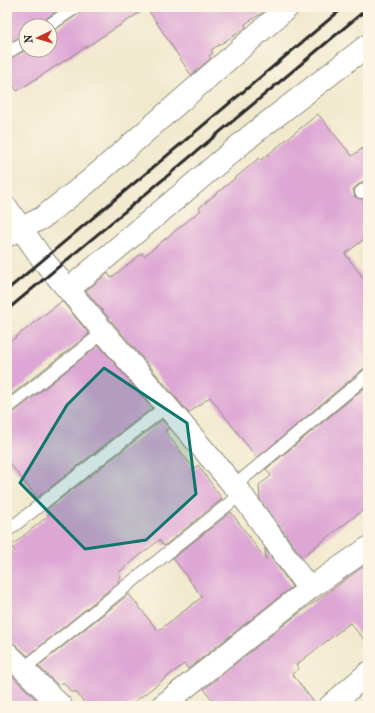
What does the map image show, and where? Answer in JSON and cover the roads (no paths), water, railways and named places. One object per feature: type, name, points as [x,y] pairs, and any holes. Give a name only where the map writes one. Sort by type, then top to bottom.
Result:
[{"type":"street","points":[[14,232],[42,218],[88,182],[288,7]]},
{"type":"street","points":[[69,289],[254,133],[368,45]]},
{"type":"street","points":[[7,208],[14,232],[43,260],[69,289],[238,490],[309,589]]},
{"type":"street","points":[[162,706],[309,589],[368,548]]},
{"type":"street","points":[[7,653],[61,706]]},
{"type":"street","points":[[330,706],[368,673]]},
{"type":"lane","points":[[58,19],[76,7]]},
{"type":"lane","points":[[7,53],[18,46]]},
{"type":"lane","points":[[7,408],[104,332]]},
{"type":"lane","points":[[23,669],[238,490],[368,375]]},
{"type":"lane","points":[[7,531],[167,406]]},
{"type":"railway","points":[[7,290],[344,7]]},
{"type":"railway","points":[[7,310],[368,8]]}]
